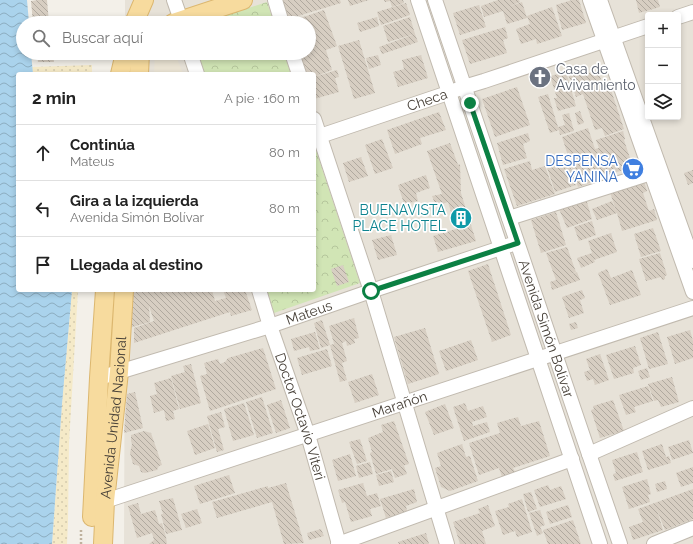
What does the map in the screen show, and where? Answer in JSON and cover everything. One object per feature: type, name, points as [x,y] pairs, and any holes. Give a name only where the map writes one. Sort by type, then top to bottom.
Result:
[{"type":"main road","points":[[137,16],[144,0]]},
{"type":"main road","points":[[196,16],[243,0]]},
{"type":"main road","points":[[120,72],[123,60]]},
{"type":"main road","points":[[138,72],[139,60]]},
{"type":"main road","name":"Avenida Unidad Nacional","points":[[91,544],[105,292]]},
{"type":"main road","name":"Avenida Unidad Nacional","points":[[105,539],[105,501],[119,372],[124,292]]},
{"type":"street","points":[[174,0],[177,16]]},
{"type":"street","points":[[275,0],[280,16]]},
{"type":"street","name":"Avenida Simón Bolívar","points":[[418,0],[600,544]]},
{"type":"street","name":"Avenida Simón Bolívar","points":[[435,0],[620,544]]},
{"type":"street","points":[[590,0],[609,39],[693,261]]},
{"type":"street","points":[[600,0],[609,39],[651,173],[693,292]]},
{"type":"street","points":[[681,16],[693,12]]},
{"type":"street","name":"Checa","points":[[320,136],[645,27]]},
{"type":"street","points":[[192,60],[195,72]]},
{"type":"street","points":[[294,60],[298,72]]},
{"type":"street","points":[[316,125],[371,291],[447,544]]},
{"type":"street","points":[[509,218],[651,173]]},
{"type":"street","name":"Mateus","points":[[99,378],[270,326],[518,243]]},
{"type":"street","name":"Doctor Octavio Viteri","points":[[260,292],[308,435],[339,544]]},
{"type":"street","name":"Marañón","points":[[105,501],[693,308]]},
{"type":"street","points":[[589,454],[693,408]]},
{"type":"street","points":[[339,544],[572,459]]},
{"type":"street","points":[[654,544],[693,528]]},
{"type":"shaded area","points":[[125,0],[693,0],[693,544],[124,544],[125,292],[316,292],[316,72],[125,72],[125,60],[316,60],[316,16],[125,16]]},
{"type":"shaded area","points":[[155,60],[178,60],[182,72],[154,72]]},
{"type":"sand","points":[[92,65],[92,72],[33,72],[32,67]]},
{"type":"sand","points":[[72,292],[78,292],[69,443],[67,544],[52,544]]},
{"type":"green space","points":[[267,2],[272,16],[224,16]]},
{"type":"green space","points":[[198,60],[286,60],[290,72],[201,72]]},
{"type":"green space","points":[[316,150],[360,283],[274,313],[268,292],[316,292]]},
{"type":"water","points":[[0,0],[27,0],[28,16],[16,16],[16,60],[32,60],[33,72],[16,72],[16,292],[72,292],[52,544],[0,544]]},
{"type":"building","points":[[47,0],[48,16],[32,16],[31,1]]},
{"type":"building","points":[[282,0],[340,0],[341,3],[298,16],[287,16]]},
{"type":"building","points":[[348,0],[369,0],[350,6]]},
{"type":"building","points":[[384,0],[403,0],[404,3],[392,7],[390,1],[385,2]]},
{"type":"building","points":[[498,0],[519,0],[520,2],[508,7],[522,2],[527,18],[507,24],[503,11],[484,17],[481,6]]},
{"type":"building","points":[[572,0],[579,0],[586,23],[562,30],[556,5]]},
{"type":"building","points":[[636,0],[658,0],[660,7],[639,13]]},
{"type":"building","points":[[406,3],[410,15],[381,25],[377,12]]},
{"type":"building","points":[[479,5],[486,27],[460,35],[453,13]]},
{"type":"building","points":[[552,7],[562,36],[537,44],[536,39],[521,44],[516,29],[530,24],[527,16]]},
{"type":"building","points":[[324,10],[337,46],[326,50],[332,70],[316,76],[316,72],[302,72],[298,60],[316,60],[316,16],[306,16]]},
{"type":"building","points":[[377,17],[379,26],[360,32],[357,23]]},
{"type":"building","points":[[410,17],[415,34],[388,42],[383,26]]},
{"type":"building","points":[[505,27],[508,38],[503,40],[507,53],[470,64],[462,40]]},
{"type":"building","points":[[415,34],[418,42],[382,54],[379,47]]},
{"type":"building","points":[[359,40],[375,93],[354,99],[338,46]]},
{"type":"building","points":[[378,55],[381,65],[369,69],[366,58]]},
{"type":"building","points":[[421,55],[428,78],[398,87],[393,72],[404,69],[402,60]]},
{"type":"building","points":[[38,60],[54,60],[54,62],[38,62]]},
{"type":"building","points":[[579,64],[582,75],[598,70],[603,86],[609,84],[624,129],[605,136],[602,128],[595,130],[583,94],[576,97],[566,68]]},
{"type":"building","points":[[337,70],[339,77],[335,78],[339,92],[316,98],[316,76]]},
{"type":"building","points":[[566,72],[576,106],[558,111],[554,98],[557,98],[550,76]]},
{"type":"building","points":[[517,87],[530,125],[495,137],[482,99]]},
{"type":"building","points":[[548,94],[558,127],[565,125],[562,115],[569,113],[574,131],[560,135],[559,130],[550,133],[538,97]]},
{"type":"building","points":[[580,111],[584,123],[578,125],[575,113]]},
{"type":"building","points":[[439,112],[446,130],[420,138],[422,144],[395,154],[387,130]]},
{"type":"building","points":[[588,128],[595,149],[599,148],[596,140],[623,131],[624,140],[633,167],[604,176],[605,178],[578,187],[562,137]]},
{"type":"building","points":[[528,133],[530,141],[523,144],[527,158],[503,165],[497,143]]},
{"type":"building","points":[[382,139],[393,168],[375,174],[365,145]]},
{"type":"building","points":[[450,143],[458,165],[460,164],[461,193],[476,241],[438,252],[433,236],[456,229],[448,202],[436,206],[432,196],[442,194],[427,151]]},
{"type":"building","points":[[361,157],[368,176],[349,182],[343,163]]},
{"type":"building","points":[[568,158],[576,185],[555,192],[546,164]]},
{"type":"building","points":[[530,161],[532,170],[545,166],[555,194],[517,206],[504,169]]},
{"type":"building","points":[[693,170],[693,183],[688,185],[684,173]]},
{"type":"building","points":[[426,175],[430,188],[416,193],[418,201],[404,204],[398,185]]},
{"type":"building","points":[[644,181],[647,191],[643,193],[649,211],[654,209],[657,220],[622,231],[617,213],[597,220],[592,209],[612,201],[616,211],[610,192]]},
{"type":"building","points":[[586,199],[592,219],[567,228],[559,209]]},
{"type":"building","points":[[556,212],[566,245],[541,253],[531,220]]},
{"type":"building","points":[[592,221],[596,235],[579,241],[574,227]]},
{"type":"building","points":[[653,228],[661,251],[641,257],[634,234]]},
{"type":"building","points":[[611,233],[617,252],[594,260],[595,262],[581,268],[577,258],[592,253],[588,241]]},
{"type":"building","points":[[391,235],[397,255],[378,260],[372,240]]},
{"type":"building","points":[[567,247],[576,272],[567,276],[577,272],[580,280],[552,290],[550,282],[556,280],[546,253]]},
{"type":"building","points":[[660,253],[667,275],[665,276],[665,279],[662,280],[661,277],[646,281],[639,259]]},
{"type":"building","points":[[488,264],[511,335],[492,342],[468,271]]},
{"type":"building","points":[[343,265],[349,282],[337,286],[331,269]]},
{"type":"building","points":[[607,269],[611,278],[632,270],[641,295],[610,305],[598,273]]},
{"type":"building","points":[[582,290],[585,298],[580,300],[584,313],[569,318],[562,297]]},
{"type":"building","points":[[132,292],[213,292],[215,301],[226,298],[224,292],[246,292],[252,310],[231,316],[230,312],[134,343],[134,328],[154,321],[149,306],[150,322],[129,328]]},
{"type":"building","points":[[354,318],[359,338],[354,339],[355,343],[347,346],[346,341],[342,343],[347,361],[342,363],[347,380],[340,382],[330,345],[334,344],[329,326]]},
{"type":"building","points":[[322,320],[330,345],[321,348],[314,323]]},
{"type":"building","points":[[576,322],[578,328],[571,330],[569,324]]},
{"type":"building","points":[[425,328],[439,374],[408,384],[394,337]]},
{"type":"building","points":[[690,330],[693,341],[693,358],[675,364],[667,337]]},
{"type":"building","points":[[315,332],[320,349],[310,351],[309,347],[294,351],[291,339]]},
{"type":"building","points":[[658,332],[668,364],[649,369],[640,338]]},
{"type":"building","points":[[471,340],[478,360],[446,371],[439,351]]},
{"type":"building","points":[[635,346],[641,365],[633,368],[634,373],[614,379],[606,355]]},
{"type":"building","points":[[263,348],[276,389],[210,411],[200,376],[207,374],[204,363],[218,359],[220,364],[225,362],[228,358]]},
{"type":"building","points":[[327,349],[332,366],[302,375],[297,358]]},
{"type":"building","points":[[600,354],[609,380],[595,385],[593,379],[587,381],[584,372],[590,370],[586,359]]},
{"type":"building","points":[[191,364],[201,403],[180,409],[171,376],[185,372],[183,366]]},
{"type":"building","points":[[647,368],[650,377],[641,380],[638,371]]},
{"type":"building","points":[[372,374],[379,395],[355,403],[348,382]]},
{"type":"building","points":[[672,377],[679,402],[661,407],[658,400],[654,401],[648,384]]},
{"type":"building","points":[[171,378],[179,409],[173,411],[175,419],[166,421],[164,410],[154,413],[150,396],[157,394],[154,383]]},
{"type":"building","points":[[648,386],[653,401],[634,407],[636,412],[626,415],[619,395]]},
{"type":"building","points":[[135,392],[143,428],[124,433],[127,394]]},
{"type":"building","points":[[262,397],[273,433],[257,438],[246,402]]},
{"type":"building","points":[[281,400],[290,428],[276,433],[267,405]]},
{"type":"building","points":[[613,400],[624,431],[600,438],[591,410],[594,409],[593,406]]},
{"type":"building","points":[[244,403],[254,435],[233,441],[224,409]]},
{"type":"building","points":[[465,403],[468,411],[483,406],[487,417],[472,422],[473,426],[487,422],[490,432],[464,441],[453,407]]},
{"type":"building","points":[[445,404],[454,428],[434,435],[425,412]]},
{"type":"building","points":[[221,412],[225,427],[211,431],[207,416]]},
{"type":"building","points":[[518,417],[521,426],[539,421],[550,456],[513,468],[515,472],[502,477],[499,468],[479,475],[469,443],[500,433],[497,423]]},
{"type":"building","points":[[394,421],[409,464],[399,467],[404,466],[407,474],[395,478],[392,469],[376,474],[370,453],[372,452],[368,438],[383,432],[381,425]]},
{"type":"building","points":[[208,424],[215,448],[195,455],[187,431]]},
{"type":"building","points":[[218,429],[224,450],[217,452],[211,431]]},
{"type":"building","points":[[144,431],[151,433],[162,465],[159,466],[157,470],[145,473],[141,472],[139,466],[133,464],[130,453],[132,444],[131,435]]},
{"type":"building","points":[[360,439],[367,461],[357,464],[349,442]]},
{"type":"building","points":[[689,440],[693,453],[672,460],[668,447]]},
{"type":"building","points":[[462,444],[466,457],[470,456],[478,481],[450,491],[441,487],[435,468],[441,466],[437,453]]},
{"type":"building","points":[[662,444],[666,457],[669,456],[671,463],[648,470],[642,451]]},
{"type":"building","points":[[637,452],[643,472],[615,481],[613,474],[616,473],[612,460]]},
{"type":"building","points":[[350,454],[356,476],[338,481],[332,460]]},
{"type":"building","points":[[370,462],[373,474],[359,478],[356,466]]},
{"type":"building","points":[[693,467],[693,483],[681,487],[676,473]]},
{"type":"building","points":[[391,471],[394,482],[379,486],[376,475]]},
{"type":"building","points":[[229,475],[235,493],[200,504],[194,486]]},
{"type":"building","points":[[647,479],[651,494],[648,495],[650,502],[629,509],[622,487]]},
{"type":"building","points":[[665,481],[667,489],[657,492],[655,484]]},
{"type":"building","points":[[286,483],[304,543],[284,544],[272,502],[217,518],[212,502],[268,486],[268,488]]},
{"type":"building","points":[[363,483],[367,496],[377,493],[381,506],[370,509],[372,516],[351,522],[345,502],[342,503],[338,490]]},
{"type":"building","points":[[548,485],[550,490],[561,486],[566,499],[540,507],[534,490]]},
{"type":"building","points":[[414,489],[417,502],[406,506],[407,511],[386,518],[380,499]]},
{"type":"building","points":[[693,489],[693,519],[665,530],[657,510],[663,530],[633,540],[629,527],[643,522],[638,509]]},
{"type":"building","points":[[531,492],[537,509],[528,512],[523,494]]},
{"type":"building","points":[[173,498],[182,530],[166,534],[161,514],[163,514],[159,501]]},
{"type":"building","points":[[522,499],[532,532],[517,537],[515,531],[503,535],[495,511],[509,507],[508,504]]},
{"type":"building","points":[[138,503],[141,514],[155,510],[159,524],[162,523],[167,544],[149,544],[154,540],[152,533],[137,538],[128,506]]},
{"type":"building","points":[[488,505],[495,526],[482,531],[486,544],[460,544],[453,522],[480,513],[478,509]]},
{"type":"building","points":[[568,505],[572,517],[550,524],[546,512]]},
{"type":"building","points":[[197,509],[202,523],[186,528],[181,514]]},
{"type":"building","points":[[540,510],[545,525],[540,527],[543,533],[537,536],[529,513]]},
{"type":"building","points":[[573,520],[581,544],[548,544],[543,530]]},
{"type":"building","points":[[321,529],[324,536],[309,540],[307,533]]},
{"type":"building","points":[[426,533],[429,544],[399,544],[398,542]]},
{"type":"place","name":"Casa de Avivamiento","points":[[540,77]]},
{"type":"place","name":"DESPENSA YANINA","points":[[633,169]]},
{"type":"place","name":"BUENAVISTA PLACE HOTEL","points":[[461,218]]},
{"type":"route","points":[[371,291],[518,243],[470,103]]}]
